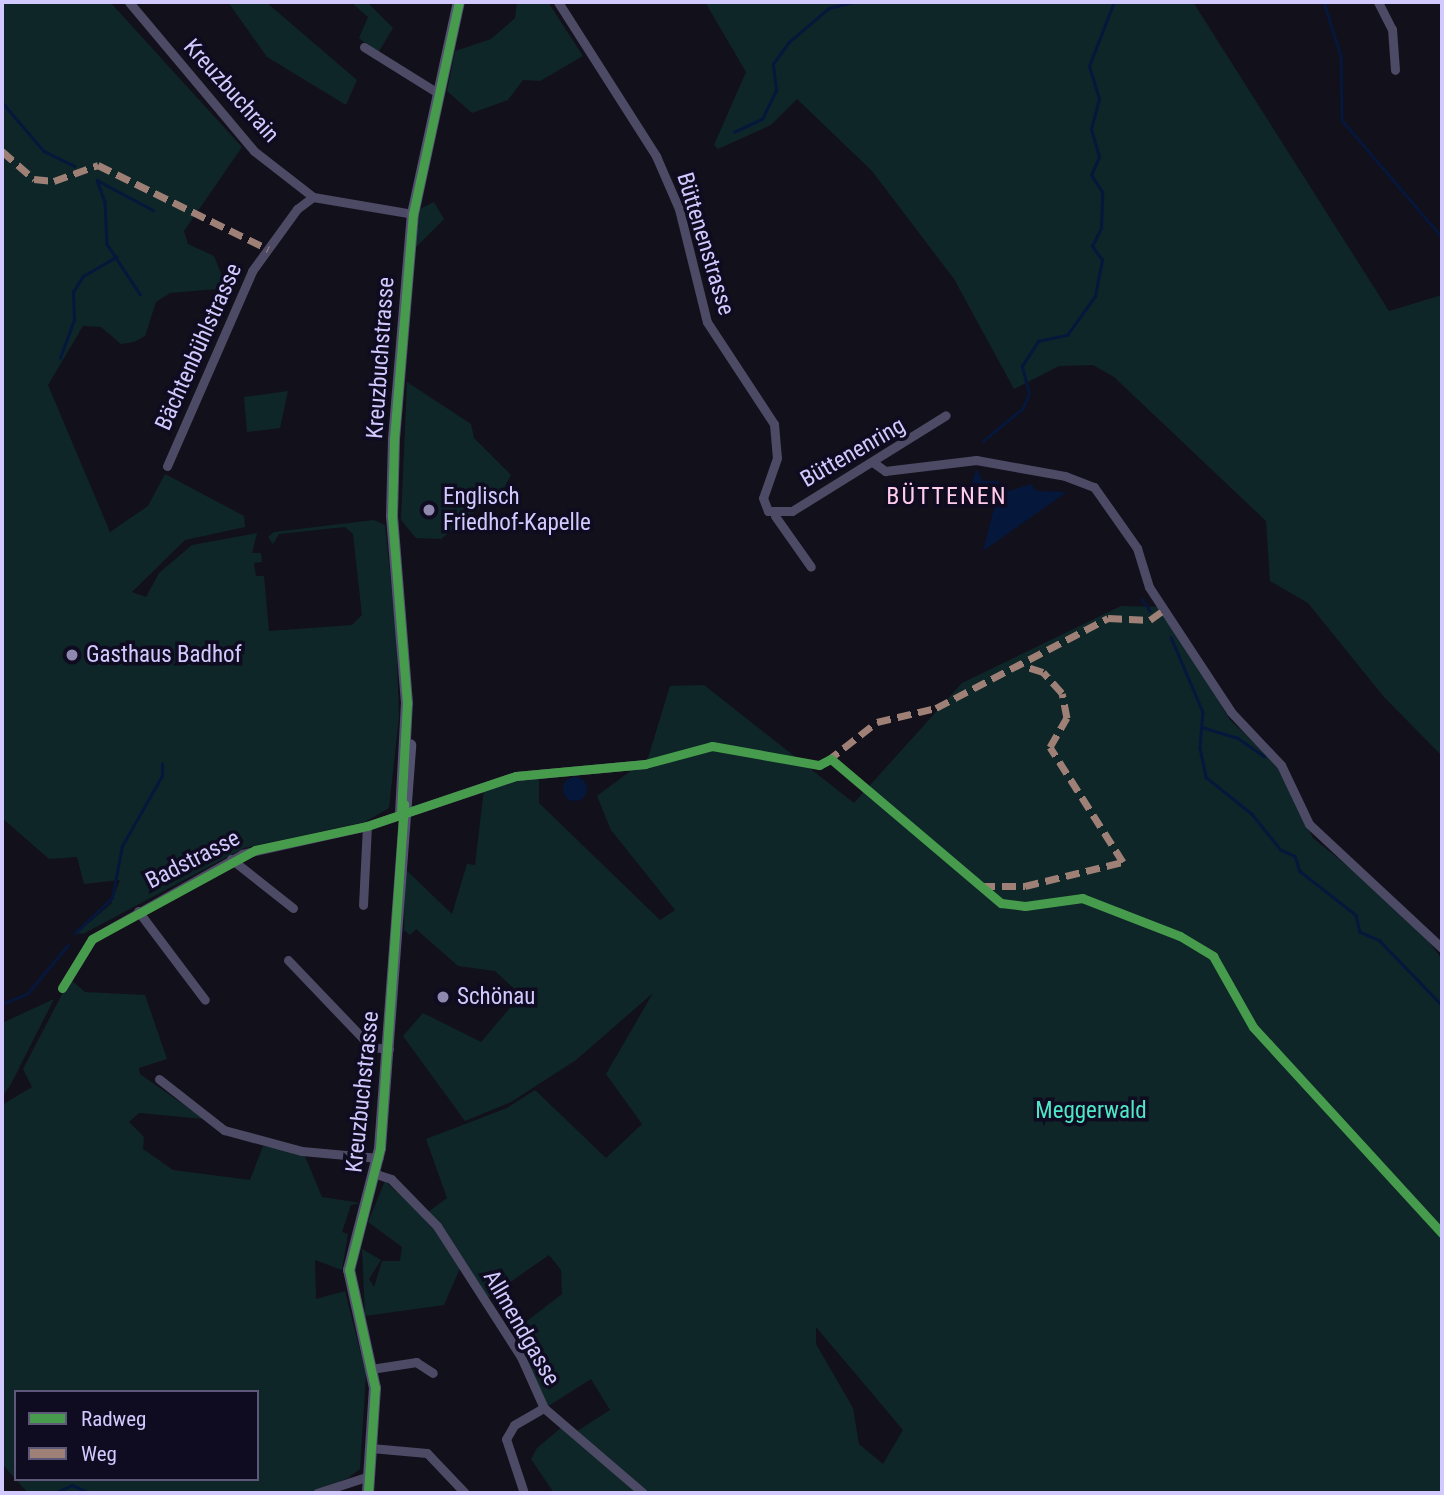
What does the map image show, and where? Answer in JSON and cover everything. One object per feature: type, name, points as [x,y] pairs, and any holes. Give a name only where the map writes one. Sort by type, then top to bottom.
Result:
[{"type":"street","name":"Kreuzbuchrain","points":[[129,2],[254,151],[313,197]]},
{"type":"street","name":"Kreuzbuchstrasse","points":[[368,1493],[371,1369],[349,1270],[379,1158],[389,1049],[406,721],[392,492],[413,214],[458,2]]},
{"type":"street","name":"Büttenenstrasse","points":[[558,2],[656,156],[679,209],[707,322],[774,424]]},
{"type":"street","points":[[1378,2],[1392,29],[1395,70]]},
{"type":"street","points":[[364,47],[438,93]]},
{"type":"street","points":[[313,197],[413,214]]},
{"type":"street","name":"Bächtenbühlstrasse","points":[[167,466],[252,271],[313,197]]},
{"type":"street","name":"Büttenenring","points":[[775,516],[874,463],[946,415]]},
{"type":"street","name":"Büttenenring","points":[[774,424],[778,458],[763,498],[811,567]]},
{"type":"street","points":[[874,463],[885,471],[976,460],[1088,484],[1137,548],[1158,602],[1231,712],[1281,765],[1309,824],[1442,948]]},
{"type":"street","name":"Badstrasse","points":[[62,988],[92,939],[231,859],[367,826],[516,776],[645,764]]},
{"type":"street","points":[[363,905],[367,826]]},
{"type":"street","name":"Badstrasse","points":[[231,859],[293,908]]},
{"type":"street","name":"Badstrasse","points":[[138,911],[205,1000]]},
{"type":"street","points":[[289,960],[371,1047],[389,1049]]},
{"type":"street","points":[[159,1079],[224,1130],[310,1153],[379,1158]]},
{"type":"street","name":"Allmendgasse","points":[[376,1174],[391,1179],[436,1226],[521,1357],[544,1408],[643,1493]]},
{"type":"street","points":[[371,1369],[416,1362],[433,1373]]},
{"type":"street","points":[[524,1493],[506,1439],[514,1425],[544,1408]]},
{"type":"street","points":[[371,1448],[416,1448],[465,1493]]},
{"type":"street","points":[[317,1493],[369,1476]]},
{"type":"street","points":[[451,1479],[452,1493]]},
{"type":"green space","points":[[2,2],[110,2],[242,147],[184,231],[188,244],[214,256],[223,278],[217,289],[170,293],[156,302],[145,336],[134,342],[121,344],[101,327],[83,326],[48,385],[110,532],[148,506],[165,474],[244,516],[245,527],[185,540],[132,592],[146,597],[159,573],[192,545],[257,533],[252,553],[261,553],[262,562],[254,563],[256,576],[264,576],[269,631],[352,625],[362,615],[353,534],[345,527],[279,534],[273,544],[268,537],[274,532],[374,520],[385,525],[396,631],[399,717],[389,808],[365,822],[244,848],[83,934],[77,933],[111,904],[120,880],[84,884],[77,857],[49,859],[2,818]]},
{"type":"green space","points":[[228,2],[266,2],[357,80],[346,105],[267,57]]},
{"type":"green space","points":[[351,2],[367,2],[393,28],[378,53],[359,38],[368,17]]},
{"type":"green space","points":[[517,2],[548,2],[583,56],[540,81],[523,80],[508,100],[472,113],[447,91],[455,51],[491,39],[515,18]]},
{"type":"green space","points":[[705,2],[1193,2],[1389,311],[1442,295],[1442,756],[1384,697],[1308,603],[1270,581],[1266,521],[1114,377],[1093,365],[1059,366],[1014,389],[954,279],[872,171],[797,99],[771,125],[718,149],[714,145],[746,72]]},
{"type":"green space","points":[[434,202],[444,219],[414,249],[420,209]]},
{"type":"green space","points":[[407,382],[471,424],[474,438],[511,475],[504,488],[441,539],[416,538],[401,520]]},
{"type":"green space","points":[[288,391],[280,428],[247,432],[244,397]]},
{"type":"green space","name":"Meggerwald","points":[[1121,606],[1164,607],[1230,720],[1277,763],[1313,838],[1408,915],[1442,959],[1442,1493],[554,1493],[531,1459],[537,1448],[562,1427],[571,1435],[610,1410],[591,1379],[547,1407],[518,1346],[527,1321],[562,1294],[561,1270],[549,1255],[486,1299],[428,1212],[447,1198],[426,1139],[507,1108],[535,1090],[606,1158],[642,1124],[606,1074],[653,993],[576,1060],[511,1102],[465,1121],[403,1036],[423,1013],[481,1042],[521,995],[495,971],[458,966],[416,929],[410,935],[404,930],[405,869],[452,914],[467,864],[475,865],[484,789],[539,776],[539,803],[660,920],[675,910],[611,830],[597,796],[648,758],[670,686],[704,685],[854,803],[962,683]],"holes":[[[816,1327],[903,1430],[883,1464],[859,1444],[853,1408],[816,1344]]]},
{"type":"green space","points":[[70,979],[85,992],[145,995],[167,1059],[139,1068],[140,1074],[204,1119],[139,1113],[129,1122],[144,1137],[143,1149],[173,1170],[250,1180],[263,1146],[304,1154],[322,1197],[361,1203],[351,1205],[342,1232],[348,1234],[342,1270],[315,1260],[316,1299],[345,1291],[366,1374],[360,1469],[348,1478],[313,1493],[28,1493],[17,1481],[259,1481],[259,1390],[14,1390],[14,1477],[2,1464],[2,1105],[32,1087],[23,1069]]},
{"type":"green space","points":[[54,999],[11,1084],[2,1097],[2,1023]]},
{"type":"green space","points":[[385,1181],[430,1222],[460,1268],[444,1305],[365,1316],[362,1249],[381,1260],[369,1279],[374,1287],[382,1261],[400,1261],[402,1247],[368,1222]]},
{"type":"water","points":[[976,469],[983,481],[997,481],[1009,491],[1031,484],[1037,491],[1067,492],[983,551],[994,508],[987,491],[972,483]]},
{"type":"water","points":[[575,777],[583,781],[587,789],[583,797],[575,801],[567,797],[563,789],[567,781]]},
{"type":"waterway","points":[[734,132],[762,119],[776,90],[773,64],[789,42],[829,8],[853,2]]},
{"type":"waterway","points":[[983,441],[1023,408],[1029,393],[1022,366],[1038,341],[1067,335],[1095,296],[1102,260],[1092,246],[1101,228],[1102,192],[1091,175],[1099,157],[1091,129],[1099,99],[1089,66],[1114,2]]},
{"type":"waterway","points":[[1324,2],[1341,56],[1342,120],[1442,237]]},
{"type":"waterway","points":[[2,102],[44,151],[75,166]]},
{"type":"waterway","points":[[97,180],[105,202],[107,244],[140,294]]},
{"type":"waterway","points":[[97,180],[153,210]]},
{"type":"waterway","points":[[60,358],[74,320],[73,292],[83,276],[117,256]]},
{"type":"waterway","points":[[1142,599],[1150,611]]},
{"type":"waterway","points":[[1171,637],[1203,712],[1200,748],[1206,777],[1252,814],[1281,850],[1295,856],[1300,871],[1356,915],[1360,932],[1379,940],[1442,1005]]},
{"type":"waterway","points":[[1202,727],[1238,738],[1264,756]]},
{"type":"waterway","points":[[75,933],[112,898],[122,846],[162,776],[162,764]]},
{"type":"waterway","points":[[2,1004],[27,994],[68,945]]},
{"type":"waterway","points":[[55,1493],[72,1485],[90,1493]]},
{"type":"marked path","points":[[2,151],[34,179],[54,181],[98,165],[268,249]]},
{"type":"marked path","points":[[827,761],[877,722],[936,708],[1108,618],[1150,620],[1164,610]]},
{"type":"marked path","points":[[981,886],[1025,886],[1123,862],[1050,747],[1067,718],[1062,693],[1043,672],[1024,666]]},
{"type":"cycle path","points":[[401,813],[407,703],[392,516],[394,439],[413,214],[459,2]]},
{"type":"cycle path","points":[[62,988],[92,939],[255,850],[367,826],[516,776],[645,764],[712,746],[819,765],[831,759],[1001,903],[1025,906],[1082,898],[1180,936],[1213,956],[1253,1027],[1442,1233]]},
{"type":"cycle path","points":[[368,1493],[375,1388],[349,1270],[380,1148],[404,804]]},
{"type":"place","name":"Englisch Friedhof-Kapelle","points":[[429,510]]},
{"type":"place","name":"Gasthaus Badhof","points":[[72,655]]},
{"type":"place","name":"Schönau","points":[[443,997]]},
{"type":"district","name":"BÜTTENEN","points":[[947,497]]}]
